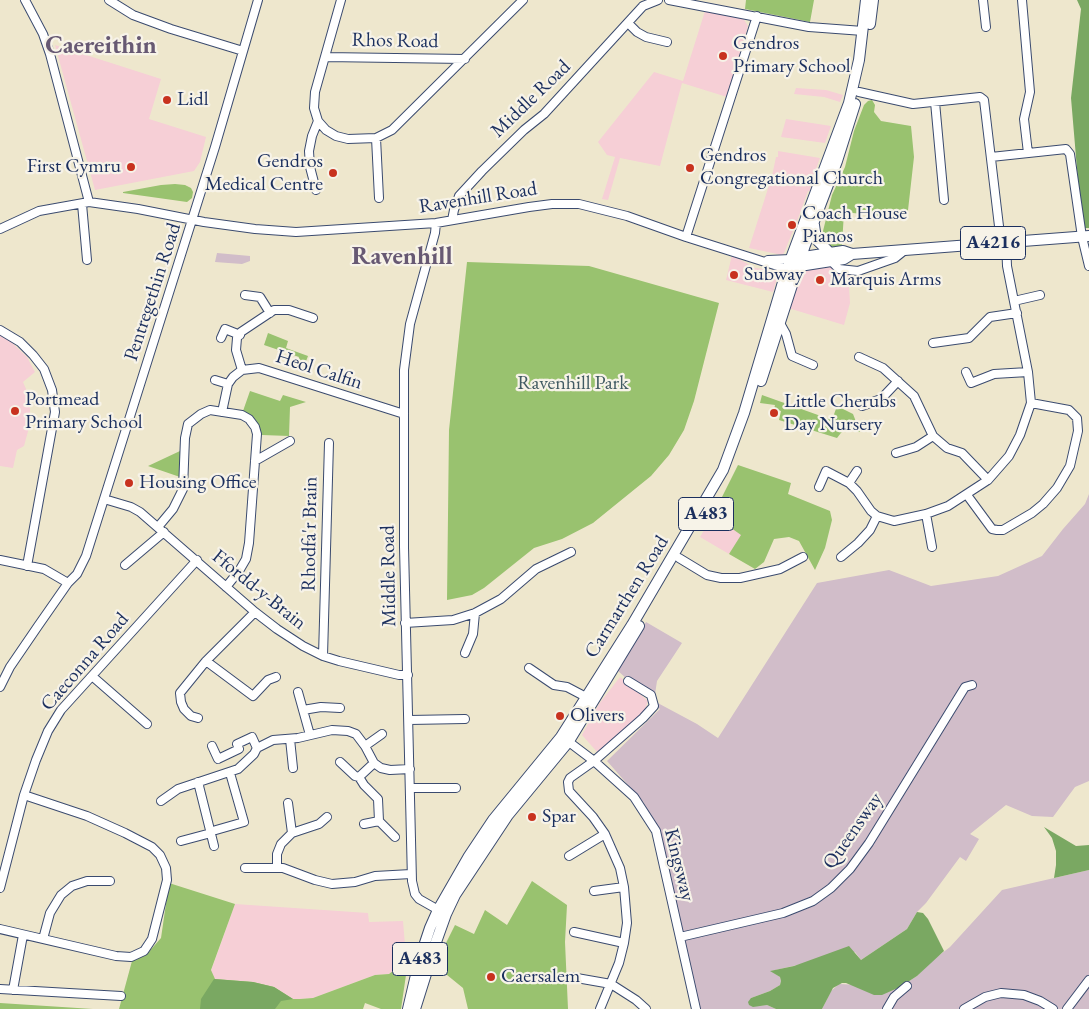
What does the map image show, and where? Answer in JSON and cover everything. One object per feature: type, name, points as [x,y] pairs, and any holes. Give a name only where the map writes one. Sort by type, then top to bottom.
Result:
[{"type":"main road","name":"Carmarthen Road","points":[[565,739],[586,697],[680,545],[723,470],[849,103],[859,60],[866,0]]},
{"type":"main road","name":"Carmarthen Road","points":[[415,1009],[442,912],[469,856],[493,820],[565,739],[679,558],[720,489],[737,452],[780,325],[795,263],[838,161],[859,92],[873,0]]},
{"type":"main road","points":[[814,221],[816,239],[830,257]]},
{"type":"main road","name":"A4216","points":[[795,263],[830,257],[843,251],[852,254],[1085,236]]},
{"type":"main road","name":"Carmarthen Road","points":[[408,1009],[420,958],[430,928],[442,912]]},
{"type":"street","points":[[25,0],[43,34],[50,54],[86,203],[87,260]]},
{"type":"street","points":[[109,0],[133,15],[243,51]]},
{"type":"street","name":"Pentregethin Road","points":[[0,687],[10,667],[68,583],[77,574],[86,556],[193,219],[258,0]]},
{"type":"street","points":[[341,0],[316,92],[314,108],[318,121],[326,130],[336,136],[348,139],[376,138],[392,130],[523,0]]},
{"type":"street","points":[[641,3],[658,0]]},
{"type":"street","points":[[669,0],[810,27],[863,32]]},
{"type":"street","points":[[983,0],[986,26]]},
{"type":"street","points":[[1022,0],[1030,92],[1024,119],[1028,153]]},
{"type":"street","name":"Middle Road","points":[[452,220],[459,196],[482,170],[524,130],[544,114],[628,23],[641,3]]},
{"type":"street","points":[[686,237],[758,16]]},
{"type":"street","points":[[628,23],[636,32],[646,38],[667,42]]},
{"type":"street","name":"Rhos Road","points":[[325,57],[465,58]]},
{"type":"street","points":[[819,487],[826,471],[849,483],[877,516],[894,521],[926,514],[948,506],[988,480],[1010,456],[1020,435],[1031,403],[1028,372],[1007,266],[990,157],[985,102],[980,98],[913,104],[859,92]]},
{"type":"street","points":[[935,102],[944,200]]},
{"type":"street","points":[[316,190],[310,167],[309,151],[318,121]]},
{"type":"street","points":[[376,138],[379,198]]},
{"type":"street","points":[[990,157],[1066,149],[1070,154],[1089,266]]},
{"type":"street","name":"Ravenhill Road","points":[[0,229],[39,211],[86,203],[138,209],[204,222],[296,232],[436,223],[528,207],[552,204],[580,204],[628,216],[686,237],[761,260],[795,263]]},
{"type":"street","name":"Middle Road","points":[[436,223],[435,233],[410,324],[404,370],[405,623],[408,675],[412,887],[419,900],[442,912]]},
{"type":"street","points":[[830,257],[839,269],[858,271],[895,258],[906,250]]},
{"type":"street","points":[[245,295],[260,297],[270,313]]},
{"type":"street","points":[[1014,301],[1040,295]]},
{"type":"street","points":[[222,412],[228,384],[242,370],[236,350],[237,338],[241,332],[274,310],[289,310],[313,318]]},
{"type":"street","points":[[934,343],[969,338],[990,317],[1017,313]]},
{"type":"street","points":[[780,325],[786,334],[792,356],[812,365]]},
{"type":"street","points":[[221,338],[225,329],[240,335]]},
{"type":"street","points":[[0,330],[20,342],[44,369],[52,390],[55,412],[27,566]]},
{"type":"street","points":[[859,357],[883,368],[914,396],[933,436],[947,448],[962,454],[988,480]]},
{"type":"street","name":"Heol Calfin","points":[[242,370],[255,368],[268,370],[404,414]]},
{"type":"street","points":[[966,372],[971,383],[994,374],[1028,372]]},
{"type":"street","points":[[215,380],[228,384]]},
{"type":"street","points":[[862,406],[881,399],[898,381]]},
{"type":"street","points":[[967,495],[992,529],[1003,530],[1044,504],[1057,488],[1070,466],[1078,431],[1077,418],[1069,410],[1031,403]]},
{"type":"street","points":[[126,565],[161,529],[183,489],[185,438],[188,424],[210,410],[242,415],[249,419],[255,427],[256,434],[250,544],[246,559],[226,587]]},
{"type":"street","points":[[896,453],[916,447],[933,436]]},
{"type":"street","points":[[255,461],[284,440]]},
{"type":"street","name":"Rhodfa'r Brain","points":[[323,656],[329,443]]},
{"type":"street","points":[[849,483],[857,472]]},
{"type":"street","name":"Ffordd-y-Brain","points":[[104,499],[131,507],[140,512],[255,612],[288,637],[323,656],[390,673],[408,675]]},
{"type":"street","points":[[926,514],[932,547]]},
{"type":"street","points":[[841,558],[864,536],[877,516]]},
{"type":"street","points":[[405,623],[453,620],[475,613],[501,600],[536,569],[571,552]]},
{"type":"street","points":[[679,558],[707,575],[721,578],[740,578],[780,569],[803,557]]},
{"type":"street","points":[[0,560],[44,569],[68,583]]},
{"type":"street","name":"Caeconna Road","points":[[0,888],[24,795],[48,731],[61,710],[197,560]]},
{"type":"street","points":[[198,718],[191,716],[184,709],[180,693],[206,662],[255,612]]},
{"type":"street","points":[[465,653],[473,634],[475,613]]},
{"type":"street","points":[[206,662],[253,696],[268,680],[276,677]]},
{"type":"street","points":[[529,668],[554,685],[566,687],[586,697]]},
{"type":"street","points":[[92,676],[147,724]]},
{"type":"street","points":[[600,1009],[611,984],[624,943],[626,923],[624,887],[620,868],[605,834],[568,786],[570,778],[594,761],[654,706],[651,695],[628,681]]},
{"type":"street","name":"Queensway","points":[[680,937],[783,913],[813,900],[831,888],[846,873],[868,843],[966,687],[972,685]]},
{"type":"street","points":[[298,692],[310,735]]},
{"type":"street","points":[[303,710],[321,707],[340,708]]},
{"type":"street","points":[[409,720],[466,719]]},
{"type":"street","points":[[161,801],[178,788],[230,772],[247,763],[257,748],[273,740],[290,739],[332,730],[348,731],[356,734],[374,763],[382,768],[390,770],[410,769]]},
{"type":"street","points":[[365,746],[382,734]]},
{"type":"street","points":[[212,746],[218,759],[239,750],[237,744],[252,737],[257,748]]},
{"type":"street","points":[[290,739],[293,768]]},
{"type":"street","name":"Kingsway","points":[[565,739],[594,761],[634,797],[656,831],[696,1009]]},
{"type":"street","points":[[340,762],[355,776],[359,777],[378,799],[379,821],[395,837]]},
{"type":"street","points":[[359,777],[374,763]]},
{"type":"street","points":[[181,841],[244,822],[230,772]]},
{"type":"street","points":[[198,782],[214,831],[214,846]]},
{"type":"street","points":[[410,788],[456,788]]},
{"type":"street","points":[[0,929],[131,957],[144,950],[152,939],[167,880],[166,868],[160,855],[125,832],[87,816],[24,795]]},
{"type":"street","points":[[288,804],[292,833]]},
{"type":"street","points":[[277,868],[277,854],[281,844],[292,833],[319,824],[327,817]]},
{"type":"street","points":[[364,824],[379,821]]},
{"type":"street","points":[[569,856],[605,834]]},
{"type":"street","points":[[245,868],[277,868],[332,884],[355,882],[375,876],[411,874]]},
{"type":"street","points":[[43,939],[50,913],[61,895],[72,886],[87,881],[110,881]]},
{"type":"street","points":[[594,890],[624,887]]},
{"type":"street","points":[[574,932],[624,943]]},
{"type":"street","points":[[13,990],[23,935]]},
{"type":"street","points":[[571,977],[611,984],[622,990],[646,1009]]},
{"type":"street","points":[[1067,1009],[1089,980]]},
{"type":"street","points":[[888,1009],[894,997],[907,986]]},
{"type":"street","points":[[0,989],[121,996]]},
{"type":"street","points":[[964,1009],[985,997],[1001,993],[1024,995],[1040,1001],[1053,1009]]},
{"type":"shaded area","points":[[705,11],[743,18],[748,26],[727,97],[682,83],[660,166],[620,158],[608,200],[602,199],[615,157],[607,155],[598,142],[654,72],[683,81]]},
{"type":"shaded area","points":[[55,45],[161,79],[149,119],[206,137],[200,162],[194,171],[95,190]]},
{"type":"shaded area","points":[[796,88],[826,90],[843,95],[840,102],[824,97],[794,94]]},
{"type":"shaded area","points":[[786,119],[831,126],[825,143],[781,137]]},
{"type":"shaded area","points":[[778,151],[820,158],[810,191],[808,191],[782,255],[749,248],[772,176],[776,157],[778,157]]},
{"type":"shaded area","points":[[217,253],[250,256],[250,261],[242,264],[215,262]]},
{"type":"shaded area","points":[[732,255],[755,268],[772,270],[777,278],[773,292],[726,280]]},
{"type":"shaded area","points":[[817,266],[831,267],[850,276],[850,303],[844,325],[788,308],[802,270]]},
{"type":"shaded area","name":"Portmead Primary School","points":[[0,335],[8,339],[27,357],[35,372],[23,382],[30,398],[30,424],[24,446],[17,450],[13,468],[0,466]]},
{"type":"shaded area","points":[[1089,494],[1089,781],[1075,787],[1053,817],[1032,816],[1006,805],[970,834],[979,839],[966,861],[960,857],[926,903],[917,912],[907,929],[861,960],[855,952],[771,971],[780,977],[780,985],[751,998],[751,1006],[767,1005],[776,1009],[700,1009],[679,926],[659,833],[644,803],[607,761],[660,709],[617,670],[646,622],[682,643],[657,681],[654,701],[697,724],[718,738],[817,583],[889,570],[931,586],[998,576],[1042,556],[1085,504]]},
{"type":"shaded area","points":[[713,515],[742,535],[729,554],[700,537]]},
{"type":"shaded area","points":[[620,677],[648,701],[643,715],[598,753],[582,735],[599,704]]},
{"type":"shaded area","points":[[1089,870],[1089,1009],[822,1009],[831,991],[839,984],[900,987],[917,976],[950,947],[1002,890]]},
{"type":"shaded area","points":[[235,904],[368,913],[369,922],[403,921],[405,945],[402,964],[389,974],[375,975],[313,998],[293,999],[274,987],[253,982],[214,979],[211,971]]},
{"type":"green space","points":[[746,0],[814,0],[810,22],[745,9]]},
{"type":"green space","points":[[1077,0],[1089,0],[1089,228],[1082,228],[1071,98],[1081,9]]},
{"type":"green space","points":[[872,100],[875,105],[874,112],[881,121],[911,126],[914,157],[907,219],[844,212],[842,245],[840,247],[831,247],[823,239],[823,231],[832,195],[845,167],[854,131],[864,105]]},
{"type":"green space","points":[[175,184],[191,188],[193,192],[192,198],[187,202],[123,193],[161,185]]},
{"type":"green space","name":"Ravenhill Park","points":[[467,262],[589,266],[719,303],[694,401],[684,430],[669,455],[651,476],[593,523],[562,539],[534,548],[484,588],[472,595],[447,600],[449,430]]},
{"type":"green space","points":[[268,333],[288,341],[286,348],[308,356],[305,364],[297,362],[299,357],[264,345]]},
{"type":"green space","points":[[250,391],[280,401],[283,395],[306,402],[290,407],[289,436],[262,435],[250,415],[243,411]]},
{"type":"green space","points":[[762,395],[832,420],[837,406],[853,414],[860,432],[844,429],[837,438],[779,420],[781,411],[774,409],[775,405],[760,403]]},
{"type":"green space","points":[[180,451],[180,477],[148,466]]},
{"type":"green space","points":[[738,465],[791,483],[788,494],[830,511],[832,520],[825,548],[815,570],[799,541],[789,537],[774,539],[764,562],[755,569],[729,554],[741,535],[713,515]]},
{"type":"green space","points":[[1044,827],[1076,846],[1089,845],[1089,870],[1054,878],[1056,851],[1052,838]]},
{"type":"green space","points":[[532,881],[567,905],[565,942],[568,1009],[468,1009],[463,988],[436,966],[455,925],[474,934],[485,910],[507,925]]},
{"type":"green space","points":[[169,883],[235,904],[211,970],[215,979],[253,982],[274,987],[293,999],[313,998],[375,975],[389,974],[402,964],[406,975],[401,1009],[381,1009],[365,1003],[363,1009],[119,1009],[132,961],[146,955],[161,938]]},
{"type":"green space","points":[[917,912],[923,913],[928,919],[944,951],[917,976],[900,987],[882,995],[874,995],[842,983],[833,988],[822,1009],[776,1009],[767,1005],[753,1007],[749,1005],[748,1002],[751,998],[780,985],[780,977],[770,971],[794,966],[849,946],[861,960],[907,929]]},
{"type":"green space","points":[[214,979],[253,982],[274,987],[293,999],[281,1001],[275,1009],[200,1009],[201,999]]},
{"type":"green space","points":[[0,1003],[93,1009],[0,1009]]},
{"type":"place","name":"Gendros Primary School","points":[[723,56]]},
{"type":"place","name":"Lidl","points":[[167,100]]},
{"type":"place","name":"First Cymru","points":[[131,167]]},
{"type":"place","name":"Gendros Congregational Church","points":[[690,168]]},
{"type":"place","name":"Gendros Medical Centre","points":[[333,173]]},
{"type":"place","name":"Coach House Pianos","points":[[792,225]]},
{"type":"place","name":"Subway","points":[[734,275]]},
{"type":"place","name":"Marquis Arms","points":[[820,280]]},
{"type":"place","name":"Portmead Primary School","points":[[15,411]]},
{"type":"place","name":"Little Cherubs Day Nursery","points":[[774,413]]},
{"type":"place","name":"Housing Office","points":[[129,483]]},
{"type":"place","name":"Olivers","points":[[560,716]]},
{"type":"place","name":"Spar","points":[[532,817]]},
{"type":"place","name":"Caersalem","points":[[491,977]]},
{"type":"district","name":"Caereithin","points":[[101,46]]},
{"type":"district","name":"Ravenhill","points":[[402,257]]}]
